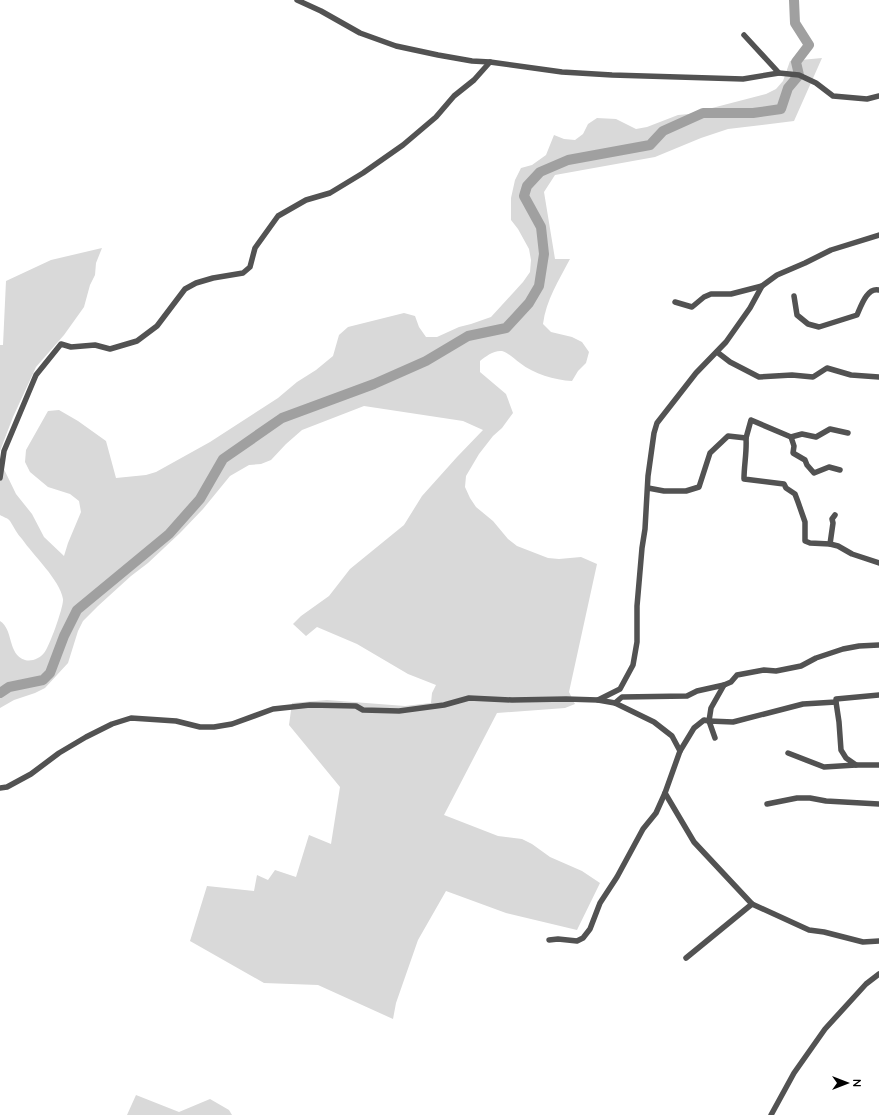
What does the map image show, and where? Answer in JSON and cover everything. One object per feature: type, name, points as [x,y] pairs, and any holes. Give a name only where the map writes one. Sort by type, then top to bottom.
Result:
[{"type":"street","points":[[297,0],[321,11],[360,33],[396,46],[444,57],[562,72],[742,79],[779,73],[799,75],[816,83],[833,96],[867,99],[879,96]]},
{"type":"street","points":[[744,35],[779,73]]},
{"type":"street","points":[[0,478],[4,452],[36,375],[61,344],[71,347],[95,346],[110,349],[137,342],[158,326],[186,289],[196,283],[213,278],[243,273],[250,267],[255,248],[278,216],[306,200],[330,193],[363,173],[403,145],[436,117],[454,96],[474,80],[490,62]]},
{"type":"street","points":[[598,700],[620,689],[633,665],[637,642],[637,606],[642,548],[646,529],[648,476],[654,433],[657,423],[696,373],[726,342],[750,308],[762,286],[776,275],[831,250],[879,235]]},
{"type":"street","points":[[675,302],[692,307],[704,297],[711,294],[731,294],[762,286]]},
{"type":"street","points":[[794,296],[797,315],[808,324],[819,327],[856,315],[869,292],[875,289],[879,290]]},
{"type":"street","points":[[717,352],[730,362],[759,377],[792,375],[813,377],[827,368],[851,375],[879,377]]},
{"type":"street","points":[[848,433],[830,430],[816,437],[802,434],[791,437],[750,420],[746,438],[747,448],[744,465],[744,479],[784,484],[786,488],[795,494],[805,522],[805,541],[810,543],[838,546],[852,554],[879,563]]},
{"type":"street","points":[[648,488],[664,491],[686,491],[699,487],[710,453],[719,443],[728,436],[746,438]]},
{"type":"street","points":[[791,437],[794,446],[793,453],[805,460],[807,465],[814,473],[829,467],[840,470]]},
{"type":"street","points":[[830,544],[833,523],[832,519],[835,515]]},
{"type":"street","points":[[615,703],[622,697],[687,696],[698,691],[724,685],[731,682],[737,676],[764,670],[776,671],[800,666],[816,658],[844,649],[859,646],[879,645]]},
{"type":"street","points":[[715,738],[709,721],[711,708],[724,685]]},
{"type":"street","points":[[549,940],[558,938],[577,941],[583,938],[590,929],[600,903],[617,877],[643,829],[656,813],[680,751],[694,728],[704,720],[733,722],[803,704],[836,702],[836,699],[879,695]]},
{"type":"street","points":[[0,788],[7,787],[31,774],[59,753],[86,737],[112,724],[131,718],[176,721],[200,727],[214,727],[232,724],[272,709],[310,705],[356,706],[364,710],[399,711],[444,705],[469,698],[512,700],[598,700],[615,703],[654,722],[672,736],[680,751]]},
{"type":"street","points":[[836,702],[841,750],[846,758],[856,765]]},
{"type":"street","points":[[788,753],[824,767],[879,765]]},
{"type":"street","points":[[665,793],[694,842],[752,904],[809,930],[824,932],[863,942],[879,941]]},
{"type":"street","points":[[767,804],[797,798],[810,798],[826,801],[879,804]]},
{"type":"street","points":[[686,958],[752,904]]},
{"type":"street","points":[[771,1115],[794,1073],[825,1029],[866,984],[879,974]]},
{"type":"shaded area","points":[[822,58],[794,121],[728,129],[701,138],[655,157],[555,175],[544,192],[555,259],[570,259],[550,298],[543,324],[551,332],[572,337],[582,342],[589,352],[586,363],[578,371],[572,381],[551,378],[538,373],[502,351],[493,352],[480,361],[480,372],[506,394],[513,413],[479,454],[466,476],[465,487],[470,498],[476,507],[493,521],[508,539],[517,546],[548,558],[559,559],[581,557],[597,564],[569,692],[575,704],[565,708],[497,713],[444,815],[498,836],[522,839],[532,844],[550,857],[582,871],[600,883],[577,930],[506,913],[446,891],[418,940],[396,1003],[393,1019],[318,985],[264,983],[190,941],[207,886],[254,891],[257,875],[268,880],[275,870],[296,877],[309,835],[331,844],[340,787],[289,725],[292,703],[327,700],[405,706],[431,703],[432,693],[436,685],[408,674],[357,644],[317,627],[306,636],[293,624],[301,616],[329,596],[350,569],[404,525],[422,496],[483,430],[463,421],[364,406],[302,430],[271,460],[261,464],[249,465],[230,476],[203,509],[180,533],[83,621],[78,631],[68,663],[45,688],[14,700],[0,708],[0,621],[7,630],[15,653],[25,660],[36,659],[46,650],[59,618],[63,599],[61,592],[52,576],[19,535],[10,521],[0,515],[0,461],[16,494],[32,514],[44,537],[64,556],[81,512],[79,501],[70,494],[48,487],[30,472],[25,462],[26,450],[48,411],[59,410],[78,421],[106,441],[116,478],[146,475],[156,472],[210,442],[278,398],[297,382],[316,370],[333,356],[339,335],[348,327],[404,313],[415,316],[419,327],[426,337],[437,337],[459,327],[491,317],[523,282],[530,272],[531,260],[529,249],[518,229],[511,220],[511,198],[515,180],[521,168],[532,165],[546,155],[554,135],[564,139],[575,140],[583,134],[588,124],[597,118],[616,119],[636,129],[647,127],[678,115],[689,114],[766,94],[776,89],[783,81],[790,61]]},
{"type":"shaded area","points":[[102,248],[96,263],[95,275],[90,285],[84,307],[64,335],[36,367],[13,417],[0,451],[0,345],[3,345],[6,281],[51,260]]},
{"type":"shaded area","points":[[136,1095],[179,1112],[210,1099],[229,1110],[232,1115],[127,1115]]},
{"type":"waterway","points":[[0,693],[9,687],[43,680],[50,673],[64,636],[77,610],[169,534],[200,499],[223,459],[282,418],[374,384],[426,361],[468,336],[506,328],[529,303],[539,286],[544,254],[541,227],[524,196],[527,186],[540,172],[568,160],[650,145],[663,131],[703,113],[753,113],[781,109],[788,88],[799,75],[796,62],[809,45],[795,23],[794,0]]}]
